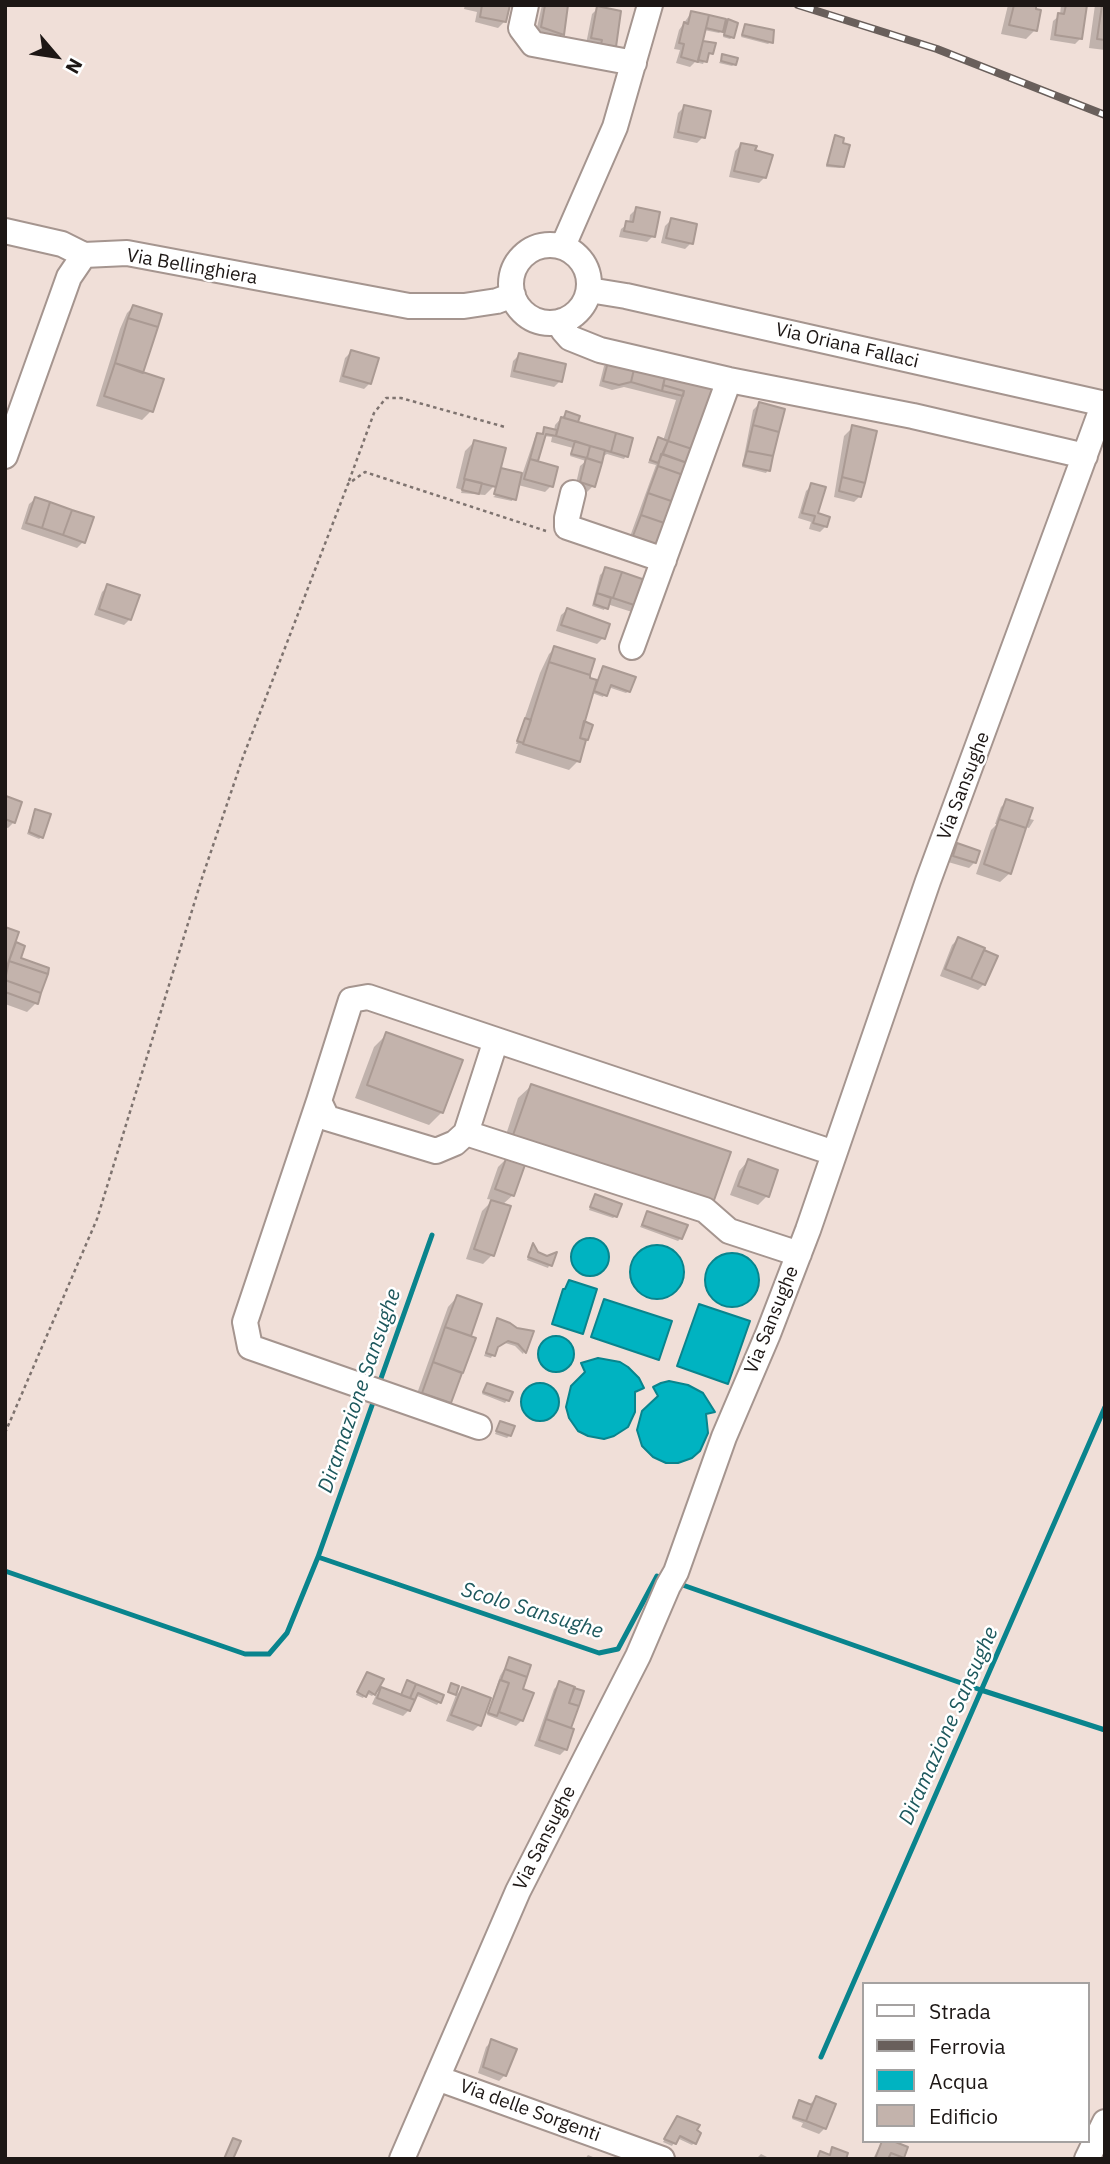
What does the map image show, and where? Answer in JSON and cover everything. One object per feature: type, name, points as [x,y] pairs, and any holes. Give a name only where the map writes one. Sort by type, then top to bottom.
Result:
[{"type":"street","points":[[526,5],[521,28],[533,44],[634,63]]},
{"type":"street","points":[[563,246],[611,138],[650,5]]},
{"type":"street","points":[[5,231],[62,244],[84,255],[69,277],[5,456]]},
{"type":"street","points":[[546,244],[563,246],[584,263],[588,272],[589,290],[584,304],[575,315],[562,321],[547,323],[532,318],[520,309],[513,295],[512,278],[523,256],[530,250],[546,244]]},
{"type":"street","name":"Via Bellinghiera","points":[[84,255],[127,253],[408,306],[464,306],[498,301],[513,295]]},
{"type":"street","name":"Via Oriana Fallaci","points":[[589,290],[1104,403]]},
{"type":"street","points":[[562,321],[563,330],[570,338],[600,350],[729,380],[913,416],[1085,456]]},
{"type":"street","points":[[632,647],[729,380]]},
{"type":"street","name":"Via Sansughe","points":[[402,2159],[514,1900],[638,1656],[672,1579],[723,1437],[799,1254],[928,881],[1104,403]]},
{"type":"street","points":[[573,493],[567,527],[664,560]]},
{"type":"street","points":[[478,1427],[250,1347],[245,1322],[351,1000],[368,998],[834,1153]]},
{"type":"street","points":[[319,1101],[327,1118],[436,1150],[455,1143],[466,1133],[496,1040]]},
{"type":"street","points":[[466,1133],[705,1210],[729,1231],[799,1254]]},
{"type":"street","name":"Via delle Sorgenti","points":[[437,2078],[662,2159]]},
{"type":"street","points":[[1087,2159],[1105,2122]]},
{"type":"path","points":[[5,1433],[97,1219],[202,878],[243,757],[374,413],[386,398],[401,398],[505,427]]},
{"type":"path","points":[[348,484],[365,472],[557,535],[567,527]]},
{"type":"water","points":[[590,1238],[603,1244],[609,1257],[603,1270],[590,1276],[577,1270],[571,1257],[577,1244]]},
{"type":"water","points":[[657,1245],[676,1253],[684,1272],[676,1291],[657,1299],[638,1291],[630,1272],[638,1253]]},
{"type":"water","points":[[732,1253],[751,1261],[759,1280],[751,1299],[732,1307],[713,1299],[705,1280],[713,1261]]},
{"type":"water","points":[[569,1280],[597,1289],[583,1334],[552,1324],[563,1289]]},
{"type":"water","points":[[604,1299],[672,1321],[659,1360],[591,1337]]},
{"type":"water","points":[[699,1304],[750,1321],[728,1384],[677,1366]]},
{"type":"water","points":[[556,1336],[569,1341],[574,1354],[569,1367],[556,1372],[543,1367],[538,1354],[543,1341]]},
{"type":"water","points":[[598,1358],[620,1362],[628,1367],[644,1388],[635,1392],[635,1412],[628,1427],[604,1439],[578,1431],[569,1418],[566,1407],[571,1386],[585,1372],[581,1363]]},
{"type":"water","points":[[669,1381],[688,1385],[703,1393],[715,1412],[706,1414],[708,1433],[700,1451],[692,1458],[678,1463],[666,1463],[653,1457],[642,1446],[637,1430],[642,1411],[658,1396],[653,1387]]},
{"type":"water","points":[[540,1383],[553,1389],[559,1402],[553,1415],[540,1421],[527,1415],[521,1402],[527,1389]]},
{"type":"building","points":[[482,5],[510,5],[506,22],[480,17]]},
{"type":"building","points":[[545,5],[568,5],[564,35],[541,27]]},
{"type":"building","points":[[1014,5],[1036,5],[1036,9],[1041,10],[1037,31],[1009,25]]},
{"type":"building","points":[[1066,5],[1087,5],[1082,39],[1055,35],[1058,13],[1064,14]]},
{"type":"building","points":[[1102,5],[1105,5],[1105,40],[1097,39]]},
{"type":"building","points":[[597,6],[621,11],[616,47],[601,44],[602,40],[591,38]]},
{"type":"building","points":[[691,11],[709,15],[698,62],[681,57],[684,44],[679,43],[684,22],[688,24]]},
{"type":"building","points":[[709,15],[726,19],[723,32],[706,28]]},
{"type":"building","points":[[728,19],[738,23],[734,38],[724,35]]},
{"type":"building","points":[[745,24],[774,30],[773,43],[742,35]]},
{"type":"building","points":[[703,41],[716,43],[707,62],[698,60]]},
{"type":"building","points":[[722,54],[738,58],[736,65],[721,61]]},
{"type":"building","points":[[684,105],[711,111],[705,138],[678,132]]},
{"type":"building","points":[[835,135],[844,138],[843,143],[850,145],[844,167],[827,165]]},
{"type":"building","points":[[741,143],[757,146],[755,150],[773,155],[766,178],[734,171]]},
{"type":"building","points":[[636,207],[660,212],[655,237],[624,231],[626,221],[633,222]]},
{"type":"building","points":[[671,218],[697,224],[693,244],[666,238]]},
{"type":"building","points":[[133,305],[162,314],[158,327],[128,318]]},
{"type":"building","points":[[128,318],[158,327],[143,373],[115,363]]},
{"type":"building","points":[[351,350],[379,358],[371,384],[343,376]]},
{"type":"building","points":[[519,353],[566,364],[562,382],[514,371]]},
{"type":"building","points":[[609,358],[635,365],[631,382],[619,385],[603,381]]},
{"type":"building","points":[[115,363],[164,379],[153,412],[104,396]]},
{"type":"building","points":[[635,365],[666,373],[662,391],[631,382]]},
{"type":"building","points":[[666,373],[716,387],[695,450],[668,441],[684,391],[663,385]]},
{"type":"building","points":[[663,385],[684,391],[683,396],[662,391]]},
{"type":"building","points":[[759,402],[785,409],[779,432],[753,425]]},
{"type":"building","points":[[566,411],[580,416],[578,422],[564,418]]},
{"type":"building","points":[[561,417],[616,433],[611,452],[556,436]]},
{"type":"building","points":[[753,425],[779,432],[773,456],[747,451]]},
{"type":"building","points":[[852,425],[877,431],[865,483],[842,477]]},
{"type":"building","points":[[544,427],[557,430],[556,436],[546,434],[538,461],[530,459],[537,433],[543,434]]},
{"type":"building","points":[[616,433],[633,438],[628,457],[611,452]]},
{"type":"building","points":[[658,437],[668,441],[658,463],[650,460]]},
{"type":"building","points":[[474,440],[506,448],[496,487],[464,479]]},
{"type":"building","points":[[575,441],[590,446],[587,458],[571,454]]},
{"type":"building","points":[[668,441],[695,450],[690,464],[663,454]]},
{"type":"building","points":[[590,446],[605,450],[602,463],[587,458]]},
{"type":"building","points":[[747,451],[773,456],[770,471],[743,465]]},
{"type":"building","points":[[661,454],[690,464],[686,476],[658,466]]},
{"type":"building","points":[[586,458],[602,463],[595,487],[580,482]]},
{"type":"building","points":[[530,459],[558,467],[553,487],[524,479]]},
{"type":"building","points":[[658,466],[686,476],[677,503],[648,493]]},
{"type":"building","points":[[501,468],[522,473],[516,500],[494,494]]},
{"type":"building","points":[[842,477],[865,483],[861,497],[839,491]]},
{"type":"building","points":[[465,479],[482,483],[479,494],[462,490]]},
{"type":"building","points":[[811,483],[826,487],[818,513],[830,517],[827,527],[813,523],[815,516],[802,513]]},
{"type":"building","points":[[648,493],[677,503],[670,525],[641,515]]},
{"type":"building","points":[[35,497],[50,502],[42,528],[26,523]]},
{"type":"building","points":[[50,502],[72,510],[63,535],[42,528]]},
{"type":"building","points":[[72,510],[94,517],[85,543],[63,535]]},
{"type":"building","points":[[641,515],[670,525],[663,547],[633,536]]},
{"type":"building","points":[[605,567],[622,572],[613,598],[597,593]]},
{"type":"building","points":[[622,572],[648,581],[640,607],[613,598]]},
{"type":"building","points":[[107,584],[140,595],[131,620],[99,609]]},
{"type":"building","points":[[597,593],[611,598],[608,609],[594,604]]},
{"type":"building","points":[[567,608],[610,624],[605,639],[561,625]]},
{"type":"building","points":[[554,646],[595,659],[590,675],[549,662]]},
{"type":"building","points":[[549,662],[590,675],[590,678],[597,680],[580,738],[586,740],[580,762],[523,744]]},
{"type":"building","points":[[603,666],[636,677],[630,692],[611,685],[607,696],[594,691]]},
{"type":"building","points":[[525,718],[531,720],[523,743],[517,741]]},
{"type":"building","points":[[584,721],[593,725],[588,740],[580,738]]},
{"type":"building","points":[[6,796],[22,802],[15,823],[5,819]]},
{"type":"building","points":[[1006,799],[1033,808],[1026,828],[999,819]]},
{"type":"building","points":[[35,809],[51,814],[43,838],[29,832]]},
{"type":"building","points":[[999,819],[1026,828],[1011,874],[984,864]]},
{"type":"building","points":[[957,843],[980,851],[976,863],[953,856]]},
{"type":"building","points":[[5,927],[19,932],[5,972]]},
{"type":"building","points":[[958,937],[985,948],[971,979],[945,969]]},
{"type":"building","points":[[16,942],[25,946],[21,958],[49,968],[48,974],[9,961]]},
{"type":"building","points":[[984,950],[998,956],[985,985],[971,979]]},
{"type":"building","points":[[9,961],[48,974],[41,993],[5,980]]},
{"type":"building","points":[[5,980],[41,993],[38,1004],[5,992]]},
{"type":"building","points":[[386,1032],[463,1060],[443,1113],[367,1085]]},
{"type":"building","points":[[531,1084],[731,1152],[712,1206],[512,1138]]},
{"type":"building","points":[[507,1156],[526,1162],[514,1196],[495,1189]]},
{"type":"building","points":[[748,1159],[778,1170],[769,1197],[738,1186]]},
{"type":"building","points":[[595,1194],[622,1204],[617,1217],[590,1207]]},
{"type":"building","points":[[491,1200],[511,1206],[494,1256],[474,1249]]},
{"type":"building","points":[[647,1211],[688,1225],[682,1239],[642,1225]]},
{"type":"building","points":[[533,1243],[538,1252],[547,1256],[557,1252],[552,1266],[528,1257]]},
{"type":"building","points":[[457,1295],[482,1304],[471,1336],[445,1327]]},
{"type":"building","points":[[497,1318],[517,1328],[534,1331],[526,1353],[518,1344],[508,1341],[498,1347],[495,1356],[486,1353]]},
{"type":"building","points":[[445,1327],[476,1338],[463,1373],[433,1362]]},
{"type":"building","points":[[433,1362],[462,1373],[451,1403],[422,1393]]},
{"type":"building","points":[[487,1383],[513,1392],[509,1401],[483,1392]]},
{"type":"building","points":[[500,1421],[515,1426],[511,1436],[496,1431]]},
{"type":"building","points":[[509,1657],[531,1665],[527,1677],[505,1669]]},
{"type":"building","points":[[505,1669],[527,1677],[523,1689],[534,1693],[523,1721],[499,1712],[509,1683],[501,1680]]},
{"type":"building","points":[[367,1672],[384,1679],[375,1695],[369,1691],[366,1697],[357,1692]]},
{"type":"building","points":[[407,1680],[416,1684],[410,1698],[401,1695]]},
{"type":"building","points":[[500,1680],[509,1683],[497,1716],[488,1713]]},
{"type":"building","points":[[559,1681],[575,1687],[569,1703],[579,1706],[571,1728],[546,1719]]},
{"type":"building","points":[[451,1683],[459,1686],[456,1695],[448,1692]]},
{"type":"building","points":[[416,1684],[444,1695],[441,1703],[418,1693],[415,1700],[410,1698]]},
{"type":"building","points":[[381,1687],[415,1700],[410,1711],[377,1698]]},
{"type":"building","points":[[462,1687],[491,1698],[481,1726],[451,1715]]},
{"type":"building","points":[[574,1688],[584,1691],[579,1706],[569,1703]]},
{"type":"building","points":[[546,1719],[574,1729],[567,1750],[539,1740]]},
{"type":"building","points":[[491,2039],[517,2049],[506,2076],[483,2067]]},
{"type":"building","points":[[816,2096],[836,2104],[826,2129],[806,2121]]},
{"type":"building","points":[[799,2100],[812,2105],[806,2121],[793,2117]]},
{"type":"building","points":[[677,2116],[700,2125],[697,2130],[701,2133],[696,2144],[680,2136],[676,2144],[664,2139]]},
{"type":"building","points":[[233,2138],[241,2141],[233,2159],[224,2159]]},
{"type":"building","points":[[881,2143],[898,2143],[908,2147],[904,2158],[891,2153],[888,2159],[875,2159]]},
{"type":"building","points":[[832,2147],[848,2153],[846,2159],[817,2159],[820,2151],[830,2155]]},
{"type":"waterway","name":"Diramazione Sansughe","points":[[379,1384],[432,1235]]},
{"type":"waterway","name":"Diramazione Sansughe","points":[[318,1557],[375,1397]]},
{"type":"waterway","name":"Diramazione Sansughe","points":[[821,2057],[1105,1407]]},
{"type":"waterway","name":"Scolo Sansughe","points":[[5,1571],[245,1654],[269,1654],[287,1633],[318,1557],[599,1653],[618,1649],[657,1576],[665,1579]]},
{"type":"waterway","name":"Scolo Sansughe","points":[[677,1583],[981,1690],[1105,1730]]},
{"type":"railway","points":[[798,5],[937,49],[1105,115]]}]
